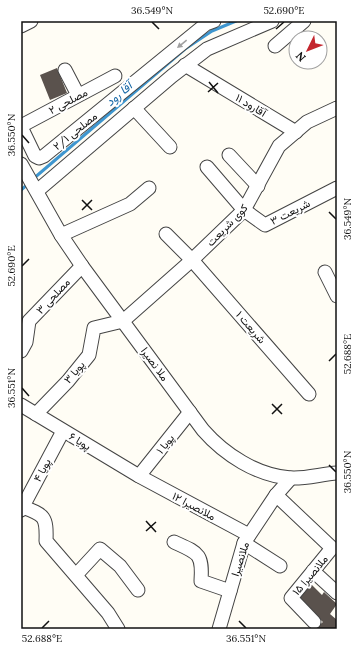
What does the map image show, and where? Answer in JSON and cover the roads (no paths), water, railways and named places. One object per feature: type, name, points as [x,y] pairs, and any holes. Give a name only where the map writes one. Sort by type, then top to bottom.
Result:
[{"type":"street","points":[[21,26],[31,21]]},
{"type":"street","name":"مصلحی ۲/۱","points":[[21,127],[35,156],[39,158],[44,156],[206,24],[214,21]]},
{"type":"street","points":[[29,178],[134,108],[207,48],[232,40],[272,21]]},
{"type":"street","points":[[275,46],[304,21]]},
{"type":"street","name":"آقارود ۱۱","points":[[185,65],[296,132]]},
{"type":"street","points":[[65,70],[78,95]]},
{"type":"street","name":"مصلحی ۲","points":[[21,127],[115,76]]},
{"type":"street","points":[[134,108],[170,147]]},
{"type":"street","name":"کوی شریعت","points":[[124,321],[192,260],[244,210],[279,146],[307,122],[337,108]]},
{"type":"street","points":[[229,155],[258,186]]},
{"type":"street","points":[[207,167],[244,210]]},
{"type":"street","name":"ملا نصیرا","points":[[29,178],[61,235],[82,266],[216,445],[230,455],[267,473],[291,478],[337,473]]},
{"type":"street","points":[[61,235],[130,204],[148,188]]},
{"type":"street","name":"شریعت ۳","points":[[244,210],[265,225],[337,188]]},
{"type":"street","name":"شریعت ۱","points":[[166,234],[192,260],[309,394]]},
{"type":"street","name":"مصلحی ۳","points":[[23,343],[29,321],[82,266]]},
{"type":"street","points":[[325,272],[336,293]]},
{"type":"street","name":"پویا ۳","points":[[36,414],[68,381],[90,355],[94,328],[124,321]]},
{"type":"street","name":"پویا ۶","points":[[21,405],[139,476]]},
{"type":"street","name":"پویا ۱","points":[[139,476],[190,412]]},
{"type":"street","name":"پویا ۴","points":[[22,508],[25,491],[63,431]]},
{"type":"street","name":"ملانصیرا ۱۲","points":[[139,476],[246,539],[280,566]]},
{"type":"street","name":"ملانصیرا","points":[[219,629],[246,539],[276,495],[291,478]]},
{"type":"street","name":"ملانصیرا ۱۵","points":[[276,495],[332,548],[291,598],[314,622]]},
{"type":"street","points":[[22,508],[39,513],[47,524],[46,540],[108,613],[118,629]]},
{"type":"street","points":[[174,542],[196,552],[202,563],[201,581],[230,591]]},
{"type":"street","points":[[76,575],[100,549],[120,566],[138,590]]},
{"type":"street","points":[[313,571],[337,593]]},
{"type":"waterway","name":"آقا رود","points":[[33,179],[185,49],[212,31],[236,21]]},
{"type":"waterway","name":"آقا رود","points":[[21,190],[28,184]]}]
